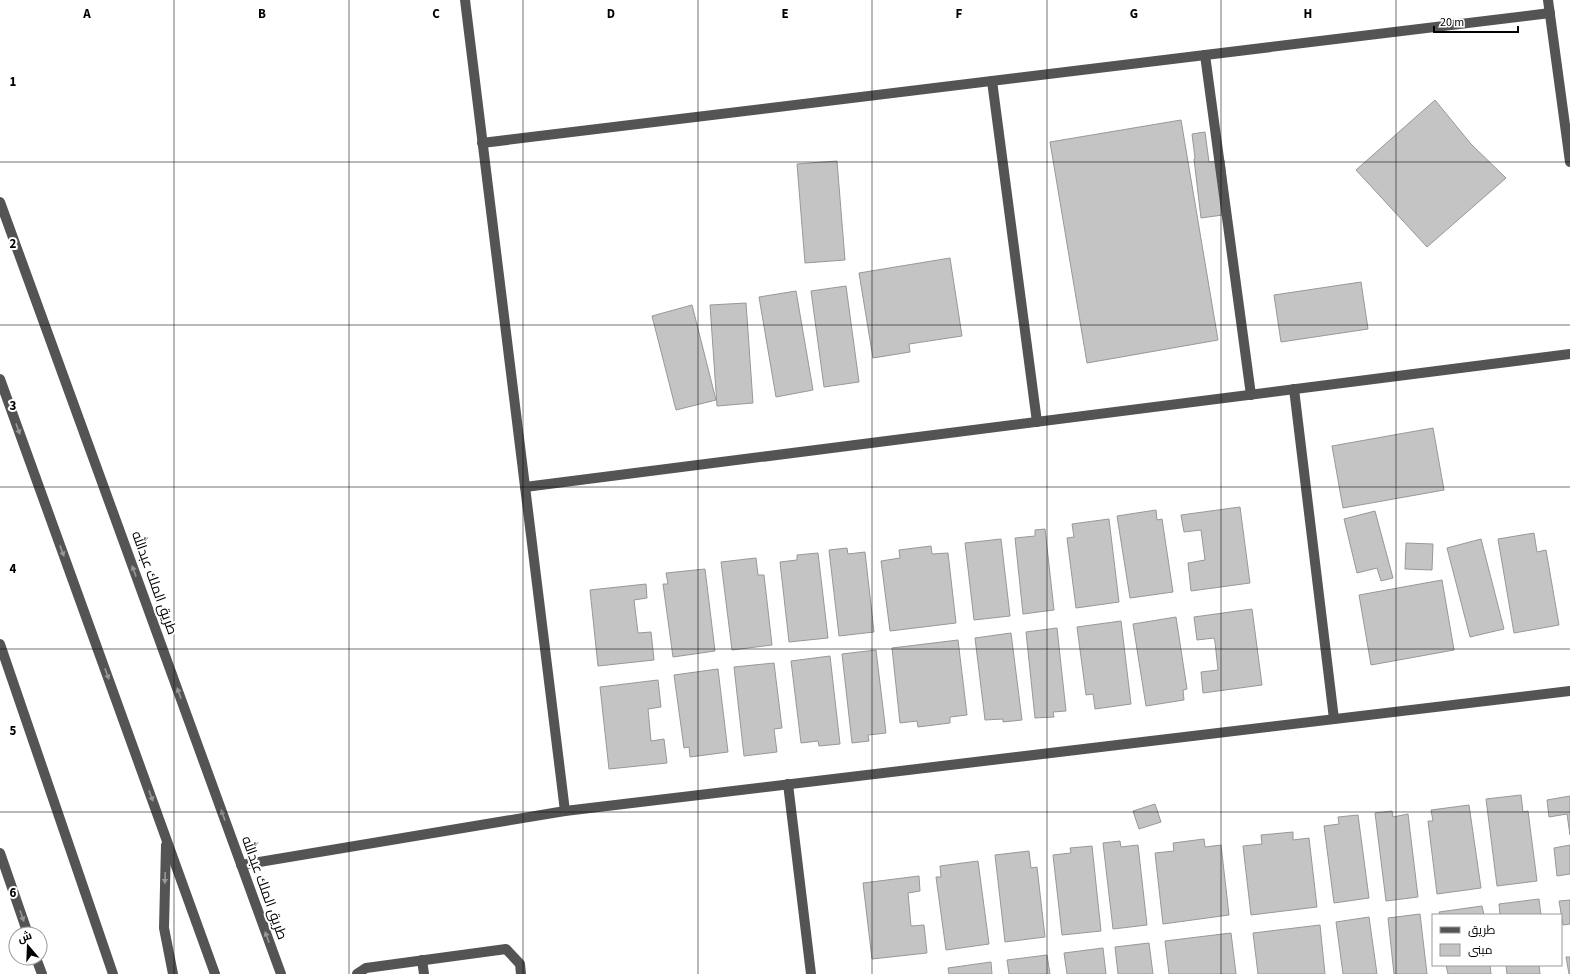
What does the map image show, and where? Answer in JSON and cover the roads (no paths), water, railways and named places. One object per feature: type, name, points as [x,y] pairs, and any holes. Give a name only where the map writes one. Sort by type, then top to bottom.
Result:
[{"type":"street","points":[[465,0],[565,811]]},
{"type":"street","points":[[1548,0],[1570,162]]},
{"type":"street","points":[[482,143],[1550,13]]},
{"type":"street","points":[[1205,55],[1251,395]]},
{"type":"street","points":[[992,81],[1037,422]]},
{"type":"street","name":"طريق الملك عبدالله","points":[[0,202],[281,974]]},
{"type":"street","points":[[525,487],[1570,354]]},
{"type":"street","points":[[0,379],[216,974]]},
{"type":"street","points":[[1294,389],[1334,719]]},
{"type":"street","points":[[0,644],[113,974]]},
{"type":"street","points":[[241,865],[565,811],[1570,691]]},
{"type":"street","points":[[788,784],[811,974]]},
{"type":"street","points":[[167,839],[164,928],[173,974]]},
{"type":"street","points":[[0,852],[25,926]]},
{"type":"street","points":[[357,974],[366,968],[506,949],[520,964],[521,974]]},
{"type":"street","points":[[422,960],[424,974]]}]
